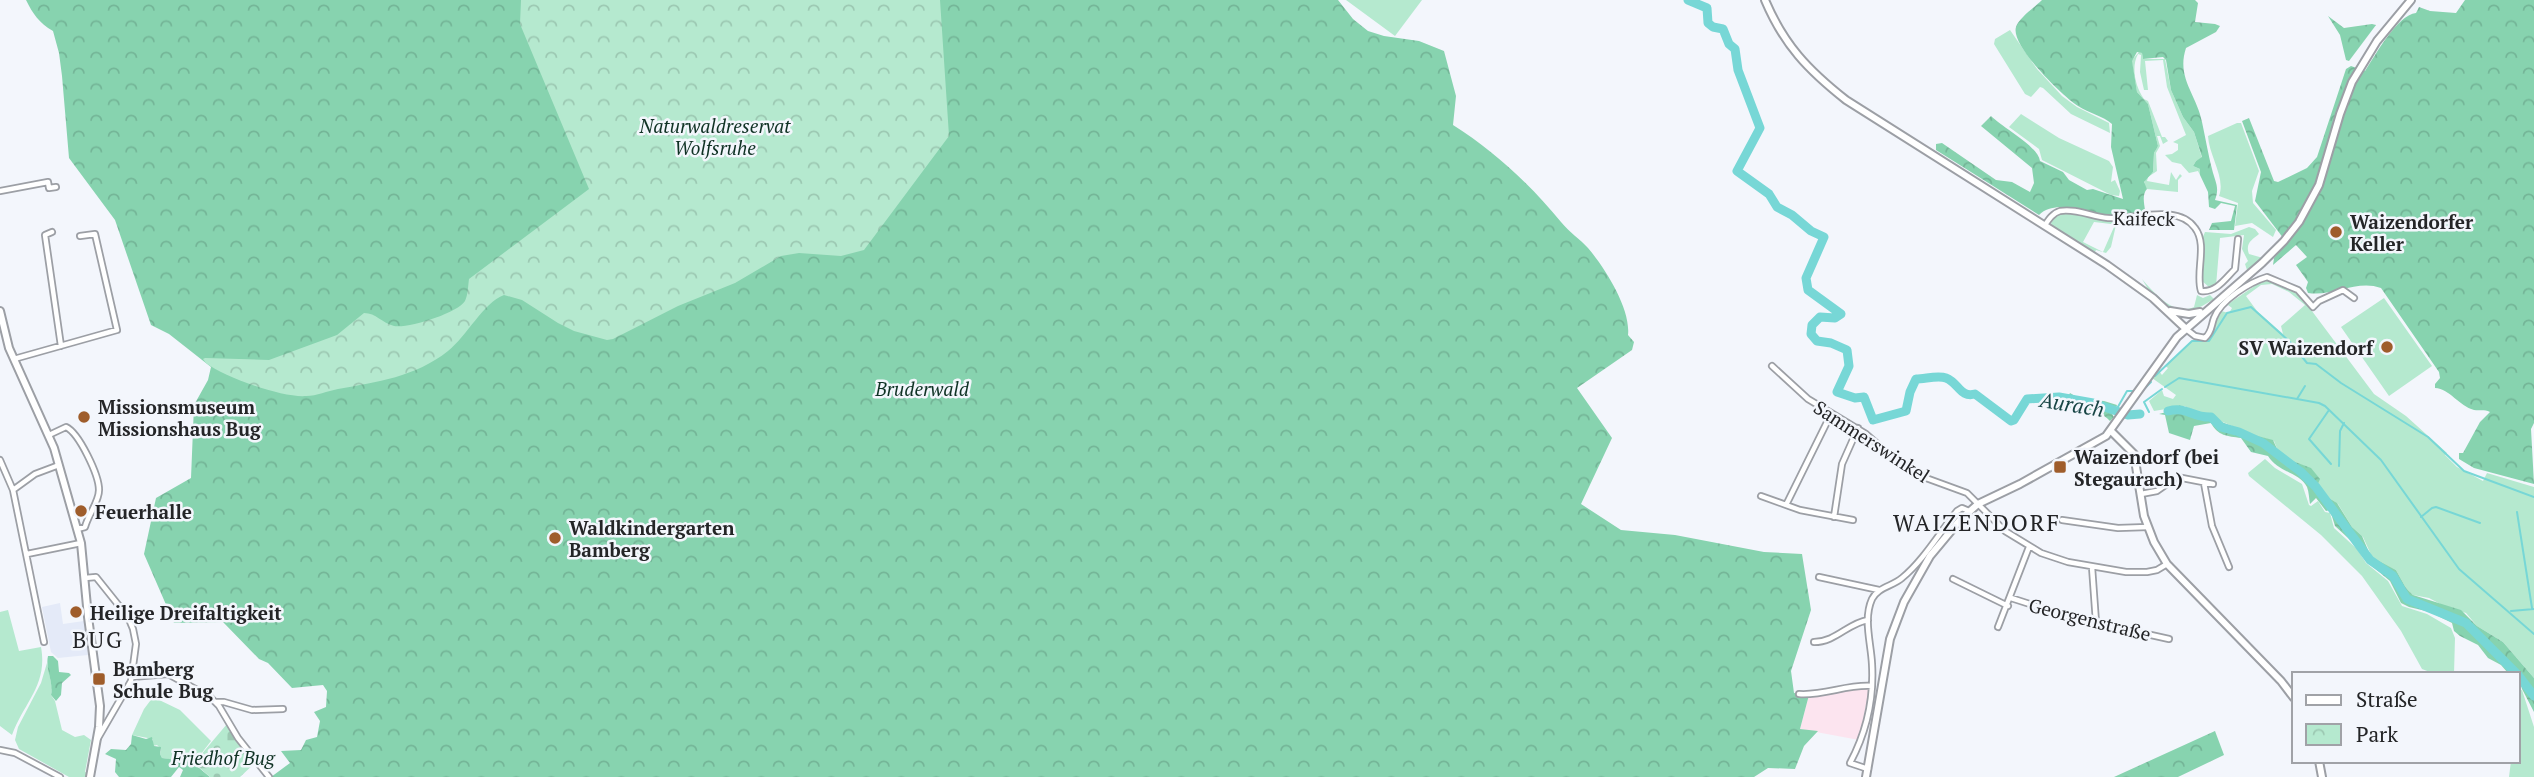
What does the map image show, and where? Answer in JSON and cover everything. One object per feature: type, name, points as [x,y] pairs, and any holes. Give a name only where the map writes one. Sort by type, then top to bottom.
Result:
[{"type":"street","points":[[1765,0],[1789,46],[1812,72],[1846,100],[2116,271],[2168,311],[2194,336],[2205,338],[2209,334],[2214,317],[2226,302],[2267,277],[2298,290],[2312,307],[2343,290],[2354,298]]},
{"type":"street","points":[[1879,590],[1870,605],[1868,620],[1872,686],[1864,729],[1850,763],[1867,773],[1887,652],[1898,615],[1929,558],[1978,504],[2097,443],[2111,430],[2168,347],[2185,328],[2274,253],[2299,222],[2319,185],[2352,82],[2377,41],[2411,0]]},
{"type":"street","points":[[0,191],[48,182],[50,188],[56,187]]},
{"type":"street","name":"Kaifeck","points":[[2045,226],[2052,215],[2062,211],[2111,219],[2169,215],[2183,218],[2198,233],[2198,283],[2201,291],[2206,292],[2214,289],[2235,269],[2238,239]]},
{"type":"street","points":[[52,232],[45,235],[61,346]]},
{"type":"street","points":[[13,360],[117,331],[95,234],[80,236]]},
{"type":"street","points":[[2168,311],[2189,314],[2206,310]]},
{"type":"street","points":[[0,311],[3,331],[13,360],[49,435],[81,543],[100,706],[90,777]]},
{"type":"street","name":"Sammerswinkel","points":[[1772,366],[1808,398],[1858,428],[1908,469],[1962,491],[2005,531],[2029,547],[2068,562],[2092,567],[2147,572],[2167,564]]},
{"type":"street","points":[[1786,505],[1831,414]]},
{"type":"street","points":[[49,435],[66,427],[79,437],[99,486],[85,527],[77,528]]},
{"type":"street","points":[[1834,517],[1842,464],[1858,428]]},
{"type":"street","points":[[2111,430],[2134,454],[2148,527],[2167,564],[2292,695]]},
{"type":"street","points":[[0,460],[13,490],[44,642]]},
{"type":"street","points":[[13,490],[35,474],[59,465]]},
{"type":"street","points":[[2140,494],[2157,491],[2177,477],[2213,484]]},
{"type":"street","points":[[2204,482],[2212,526],[2229,567]]},
{"type":"street","points":[[1761,496],[1786,505],[1853,520]]},
{"type":"street","points":[[1819,577],[1879,590],[1894,585],[1906,575],[1959,509],[1969,511]]},
{"type":"street","points":[[2062,520],[2118,528],[2148,527]]},
{"type":"street","points":[[27,554],[81,543]]},
{"type":"street","points":[[1998,627],[2029,547]]},
{"type":"street","points":[[2092,567],[2096,622]]},
{"type":"street","points":[[85,578],[96,577],[128,617],[134,629],[136,644],[132,677],[105,729],[97,738]]},
{"type":"street","points":[[1953,579],[2008,606]]},
{"type":"street","name":"Georgenstraße","points":[[2011,598],[2169,639]]},
{"type":"street","points":[[1814,642],[1828,641],[1860,621],[1868,620]]},
{"type":"street","points":[[132,677],[168,674],[216,702],[238,738],[270,777]]},
{"type":"street","points":[[1799,694],[1813,695],[1852,686],[1872,686]]},
{"type":"street","points":[[216,702],[252,710],[284,709]]},
{"type":"street","points":[[0,750],[15,753],[60,777]]},
{"type":"shaded area","points":[[60,603],[63,624],[84,621],[88,655],[58,658],[51,652],[42,607]]},
{"type":"shaded area","points":[[1859,687],[1869,689],[1859,740],[1800,729],[1809,695],[1826,695]]},
{"type":"green space","name":"Bruderwald","points":[[26,0],[1338,0],[1353,19],[1368,31],[1419,41],[1444,51],[1456,96],[1453,125],[1497,157],[1524,182],[1588,248],[1616,289],[1625,313],[1628,335],[1634,342],[1632,350],[1577,388],[1612,438],[1581,504],[1621,530],[1675,535],[1764,552],[1802,554],[1811,610],[1791,671],[1794,693],[1809,695],[1800,729],[1818,731],[1804,746],[1795,769],[1768,768],[1754,777],[271,777],[290,763],[281,751],[301,750],[306,740],[317,737],[320,721],[314,712],[326,707],[327,691],[323,685],[292,688],[223,622],[174,623],[144,554],[156,498],[191,478],[194,405],[208,380],[211,367],[169,334],[151,325],[115,220],[69,158],[59,53],[53,31],[37,18]]},
{"type":"green space","name":"Naturwaldreservat Wolfsruhe","points":[[521,0],[940,0],[949,136],[864,250],[841,256],[799,253],[781,256],[735,283],[678,306],[613,339],[607,340],[574,331],[522,300],[504,295],[482,312],[448,351],[409,373],[381,381],[314,395],[296,396],[254,385],[206,363],[203,359],[205,358],[269,360],[337,335],[364,313],[394,326],[420,323],[443,315],[465,301],[469,279],[589,189],[520,24]]},
{"type":"green space","points":[[1346,0],[1422,0],[1395,36]]},
{"type":"green space","points":[[2042,0],[2195,0],[2198,3],[2195,22],[2220,26],[2216,32],[2186,48],[2184,68],[2202,122],[2216,184],[2215,200],[2237,205],[2234,230],[2209,230],[2212,223],[2231,221],[2235,206],[2221,203],[2215,209],[2209,207],[2208,192],[2200,169],[2193,166],[2202,157],[2194,132],[2183,117],[2171,90],[2166,60],[2163,57],[2143,59],[2142,53],[2137,52],[2132,61],[2137,92],[2148,104],[2158,146],[2154,153],[2153,172],[2144,182],[2147,189],[2144,196],[2145,210],[2150,210],[2151,213],[2107,216],[2062,207],[2046,210],[2039,215],[1936,150],[1936,144],[1942,143],[1996,180],[2012,182],[2030,192],[2034,183],[2032,168],[1981,126],[1991,116],[2027,143],[2040,161],[2063,172],[2069,180],[2087,190],[2093,189],[2123,199],[2111,147],[2112,124],[2078,106],[2061,92],[2029,58],[2016,35],[2018,24]]},
{"type":"green space","points":[[2465,0],[2534,0],[2534,423],[2531,429],[2534,484],[2474,468],[2459,459],[2459,453],[2463,453],[2480,422],[2490,412],[2469,408],[2445,391],[2435,388],[2440,378],[2439,372],[2381,288],[2363,286],[2327,293],[2308,293],[2308,282],[2296,265],[2307,257],[2296,245],[2273,265],[2274,258],[2287,243],[2255,201],[2261,172],[2242,121],[2249,118],[2274,181],[2278,182],[2307,168],[2317,157],[2346,69],[2351,66],[2365,71],[2394,28],[2409,15],[2416,13],[2419,7],[2430,11],[2456,13]]},
{"type":"green space","points":[[2328,16],[2344,28],[2376,25],[2349,61],[2346,60],[2340,35]]},
{"type":"green space","points":[[2010,30],[2037,69],[2062,96],[2109,123],[2110,133],[2071,114],[2043,88],[2040,87],[2031,97],[2025,94],[1994,44],[1995,39]]},
{"type":"green space","points":[[2139,52],[2142,53],[2143,59],[2165,59],[2171,90],[2183,117],[2194,132],[2202,158],[2193,166],[2200,169],[2200,175],[2198,171],[2189,173],[2181,164],[2172,162],[2165,155],[2178,150],[2178,144],[2173,142],[2186,135],[2167,87],[2163,60],[2145,61],[2148,90],[2144,90],[2140,72],[2141,55],[2138,54],[2134,71],[2138,88],[2148,101],[2162,137],[2168,141],[2163,144],[2160,136],[2157,136],[2160,146],[2156,153],[2157,171],[2148,177],[2147,181],[2169,185],[2171,172],[2176,180],[2180,174],[2182,176],[2178,180],[2178,192],[2147,189],[2144,184],[2145,178],[2153,172],[2154,153],[2158,146],[2148,104],[2137,92],[2132,60]]},
{"type":"green space","points":[[2021,114],[2059,138],[2109,161],[2113,167],[2111,182],[2115,180],[2120,191],[2119,196],[2111,195],[2042,160],[2039,149],[2009,127]]},
{"type":"green space","points":[[2241,123],[2259,171],[2252,191],[2253,203],[2276,230],[2273,237],[2252,223],[2235,226],[2238,203],[2219,196],[2219,174],[2208,136]]},
{"type":"green space","points":[[2066,212],[2112,222],[2128,221],[2127,224],[2116,225],[2111,247],[2106,253],[2095,252],[2148,289],[2142,279],[2165,302],[2179,309],[2194,307],[2197,295],[2203,298],[2210,295],[2214,299],[2187,311],[2169,307],[2124,274],[2053,229],[2051,223],[2057,214]],"holes":[[[2094,222],[2111,224],[2114,227],[2103,252],[2083,242]]]},
{"type":"green space","points":[[2249,227],[2259,234],[2249,244],[2249,254],[2263,258],[2247,270],[2245,264],[2248,261],[2242,249],[2244,235],[2220,238],[2216,286],[2210,288],[2201,280],[2202,239],[2205,232],[2231,234]]},
{"type":"green space","points":[[2271,280],[2300,295],[2374,394],[2406,416],[2447,453],[2445,455],[2457,467],[2483,481],[2487,473],[2534,487],[2534,678],[2503,642],[2477,626],[2466,613],[2429,598],[2413,595],[2396,570],[2373,559],[2363,537],[2352,527],[2338,504],[2319,491],[2319,478],[2309,468],[2285,458],[2274,441],[2184,406],[2154,411],[2149,401],[2162,390],[2164,396],[2173,399],[2176,395],[2152,378],[2159,371],[2162,375],[2168,368],[2165,366],[2191,342],[2209,339],[2221,311],[2229,313],[2232,308],[2228,305],[2231,302],[2259,283]],"holes":[[[2272,284],[2289,292],[2305,305],[2281,326],[2283,334],[2257,311],[2246,296],[2261,285]]]},
{"type":"green space","name":"SV Waizendorf","points":[[2384,298],[2432,366],[2389,396],[2341,327]]},
{"type":"green space","points":[[2070,393],[2080,399],[2117,405],[2115,411],[2111,412],[2114,417],[2110,421],[2094,411],[2063,407]]},
{"type":"green space","points":[[2179,405],[2273,440],[2285,458],[2311,468],[2320,479],[2317,486],[2321,493],[2337,503],[2352,527],[2362,536],[2371,557],[2396,570],[2413,595],[2461,610],[2477,626],[2503,642],[2534,678],[2534,712],[2522,689],[2520,672],[2507,672],[2488,658],[2478,645],[2454,631],[2452,623],[2430,612],[2401,603],[2390,581],[2367,562],[2360,549],[2335,526],[2330,510],[2326,511],[2316,498],[2310,504],[2304,482],[2277,466],[2268,456],[2251,452],[2241,438],[2220,433],[2211,423],[2194,426],[2190,440],[2169,433],[2165,415],[2159,414],[2177,409]]},
{"type":"green space","points":[[2265,459],[2302,484],[2309,505],[2318,501],[2325,512],[2330,513],[2334,528],[2357,549],[2366,563],[2388,581],[2402,606],[2427,614],[2451,628],[2455,638],[2454,672],[2430,672],[2422,669],[2401,631],[2362,576],[2321,535],[2248,473]]},
{"type":"green space","points":[[8,610],[19,651],[41,647],[42,660],[34,693],[12,735],[0,726],[0,612]]},
{"type":"green space","points":[[48,656],[53,656],[58,661],[59,672],[71,675],[62,683],[61,695],[56,701],[51,695]]},
{"type":"green space","points":[[47,663],[51,695],[62,730],[75,737],[84,735],[91,740],[85,772],[88,773],[87,777],[69,777],[19,749],[15,740],[18,727],[41,683]]},
{"type":"green space","points":[[2520,690],[2534,727],[2534,777],[2509,777],[2511,763],[2520,763]]},
{"type":"green space","points":[[153,697],[180,710],[211,741],[194,763],[162,758],[161,749],[157,745],[153,746],[153,739],[132,735]]},
{"type":"green space","name":"Friedhof Bug","points":[[227,724],[255,763],[240,777],[210,777],[194,763]]},
{"type":"green space","points":[[2215,731],[2224,755],[2178,777],[2114,777]]},
{"type":"green space","points":[[132,735],[146,739],[152,737],[154,746],[161,747],[162,758],[192,762],[210,777],[180,777],[183,770],[179,767],[171,777],[119,777],[115,772],[116,759],[105,754],[111,749],[126,750],[131,744]]},
{"type":"waterway","name":"Aurach","points":[[1688,0],[1707,8],[1708,23],[1723,29],[1729,44],[1735,49],[1738,70],[1760,128],[1737,171],[1769,194],[1777,207],[1824,237],[1806,278],[1808,290],[1841,314],[1835,318],[1820,317],[1812,325],[1811,334],[1817,341],[1831,343],[1847,350],[1849,366],[1837,392],[1855,398],[1864,397],[1873,420],[1906,411],[1916,379],[1939,377],[1950,380],[1966,394],[1975,394],[2011,421],[2027,399],[2059,397],[2093,403],[2128,415],[2140,414]]},
{"type":"waterway","points":[[2155,376],[2192,341],[2209,341],[2227,313],[2251,307],[2290,342],[2307,363],[2316,364],[2341,383],[2428,437],[2464,471],[2534,497]]},
{"type":"waterway","points":[[2165,387],[2179,378],[2325,406],[2381,460],[2459,569],[2534,634]]},
{"type":"waterway","points":[[2140,393],[2151,382]]},
{"type":"waterway","points":[[2297,399],[2305,386]]},
{"type":"waterway","points":[[2149,412],[2144,402],[2162,389]]},
{"type":"waterway","points":[[2115,412],[2127,391],[2135,391]]},
{"type":"waterway","name":"Aurach","points":[[2168,411],[2180,410],[2211,417],[2221,427],[2263,443],[2316,487],[2370,560],[2393,576],[2407,599],[2466,623],[2515,672]]},
{"type":"waterway","points":[[2329,410],[2309,439],[2331,464]]},
{"type":"waterway","points":[[2339,466],[2340,431],[2344,423]]},
{"type":"waterway","points":[[2421,517],[2436,507],[2480,523]]},
{"type":"waterway","points":[[2517,512],[2532,608]]},
{"type":"waterway","points":[[2511,611],[2534,609]]},
{"type":"waterway","name":"Aurach","points":[[2520,678],[2534,696]]},
{"type":"place","name":"Waizendorfer Keller","points":[[2336,232]]},
{"type":"place","name":"SV Waizendorf","points":[[2387,347]]},
{"type":"place","name":"Missionsmuseum Missionshaus Bug","points":[[84,417]]},
{"type":"place","name":"Waizendorf (bei Stegaurach)","points":[[2060,467]]},
{"type":"place","name":"Feuerhalle","points":[[81,511]]},
{"type":"place","name":"Waldkindergarten Bamberg","points":[[555,538]]},
{"type":"place","name":"Heilige Dreifaltigkeit","points":[[76,612]]},
{"type":"place","name":"Bamberg Schule Bug","points":[[99,679]]},
{"type":"district","name":"WAIZENDORF","points":[[1977,522]]},
{"type":"district","name":"BUG","points":[[98,639]]}]
